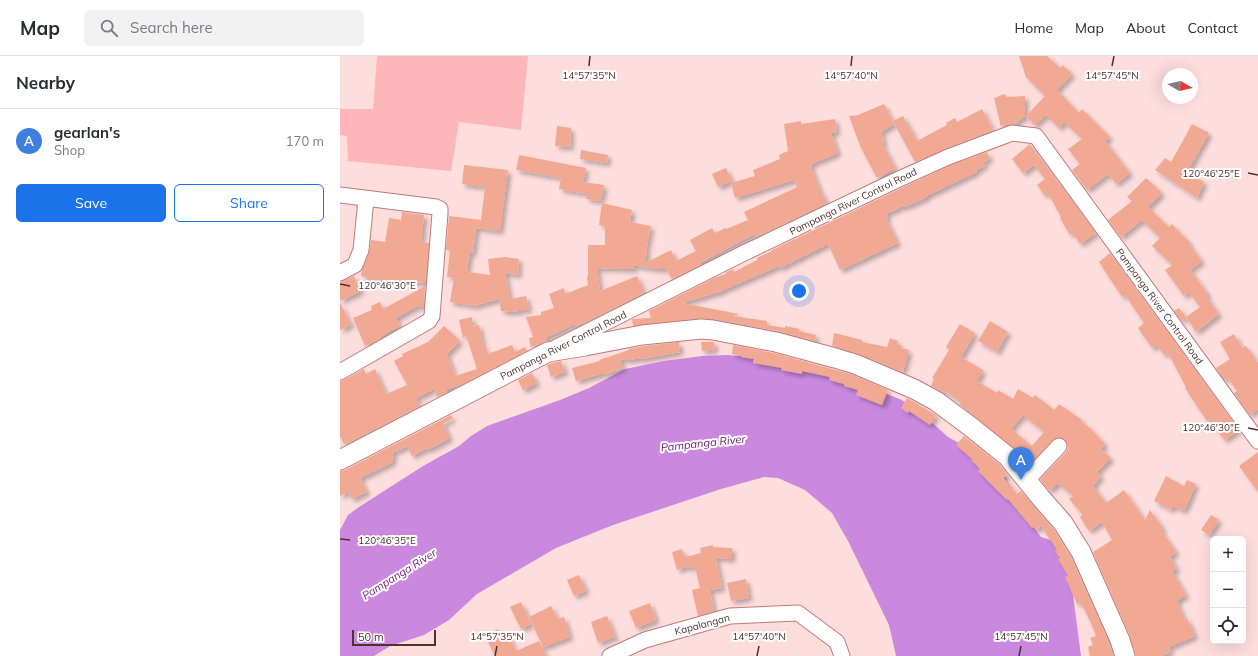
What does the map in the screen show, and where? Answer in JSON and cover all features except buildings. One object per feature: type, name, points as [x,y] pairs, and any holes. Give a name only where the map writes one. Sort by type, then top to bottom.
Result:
[{"type":"main road","points":[[548,352],[642,335],[701,329],[713,330],[776,342],[808,350],[855,364],[914,389],[936,401],[1006,456],[1063,523],[1081,552],[1120,640],[1125,656]]},
{"type":"main road","name":"Pampanga River Control Road","points":[[340,460],[548,352]]},
{"type":"street","name":"Pampanga River Control Road","points":[[548,352],[744,253],[896,180],[948,157],[1012,133],[1036,136],[1258,441]]},
{"type":"street","points":[[340,195],[436,207],[440,209],[432,316],[429,321],[340,372]]},
{"type":"street","points":[[340,273],[355,265],[361,250],[366,199]]},
{"type":"street","points":[[1026,481],[1059,446]]},
{"type":"street","name":"Kapalangan","points":[[610,656],[645,640],[730,616],[798,613],[837,642],[842,656]]},
{"type":"shaded area","points":[[377,56],[528,56],[521,130],[459,122],[451,171],[348,161],[347,136],[340,135],[340,109],[373,109]]},
{"type":"water","name":"Pampanga River","points":[[727,355],[773,359],[874,389],[902,400],[948,437],[977,453],[1006,478],[1009,494],[1041,537],[1058,543],[1072,587],[1081,656],[896,656],[889,625],[848,541],[832,513],[805,490],[778,478],[764,477],[721,489],[613,525],[556,548],[477,594],[449,620],[424,635],[390,646],[374,656],[340,656],[340,530],[348,515],[423,466],[459,446],[487,426],[560,400],[589,388],[625,369],[664,361],[702,356]]},
{"type":"place","name":"gearlan's","points":[[1021,480]]}]
